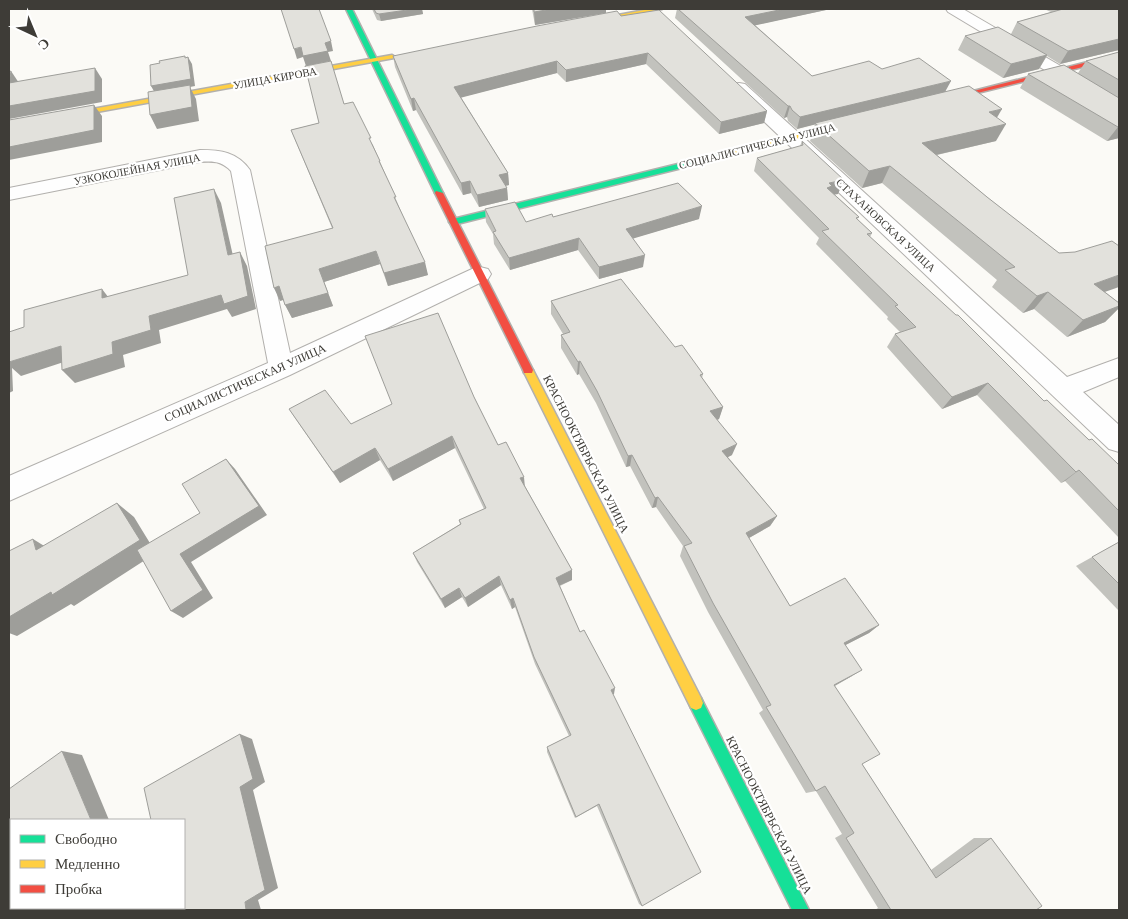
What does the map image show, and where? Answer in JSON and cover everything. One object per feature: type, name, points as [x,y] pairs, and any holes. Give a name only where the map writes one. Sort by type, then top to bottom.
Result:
[{"type":"street","name":"КРАСНООКТЯБРЬСКАЯ УЛИЦА","points":[[349,9],[453,222],[801,910]]},
{"type":"street","points":[[953,9],[1119,107]]},
{"type":"street","points":[[577,24],[659,12]]},
{"type":"street","name":"УЛИЦА КИРОВА","points":[[9,126],[403,55]]},
{"type":"street","points":[[925,104],[1119,56]]},
{"type":"street","name":"СТАХАНОВСКАЯ УЛИЦА","points":[[727,77],[1119,441]]},
{"type":"street","name":"СОЦИАЛИСТИЧЕСКАЯ УЛИЦА","points":[[453,222],[859,121]]},
{"type":"street","name":"УЗКОКОЛЕЙНАЯ УЛИЦА","points":[[9,194],[200,156],[225,157],[240,170],[281,368]]},
{"type":"street","name":"СОЦИАЛИСТИЧЕСКАЯ УЛИЦА","points":[[9,489],[281,368],[480,274]]},
{"type":"street","points":[[1063,389],[1119,367]]},
{"type":"building","points":[[281,9],[319,9],[331,41],[325,43],[328,51],[303,56],[301,47],[294,49]]},
{"type":"building","points":[[374,9],[414,9],[379,14]]},
{"type":"building","points":[[534,9],[552,9],[534,12]]},
{"type":"building","points":[[678,9],[784,9],[745,17],[812,76],[869,61],[882,69],[919,58],[951,81],[800,117],[790,106]]},
{"type":"building","points":[[1063,9],[1119,9],[1119,39],[1068,51],[1017,22]]},
{"type":"building","points":[[659,10],[767,111],[721,122],[648,53],[566,70],[557,61],[454,87],[508,173],[499,175],[507,188],[477,195],[470,181],[461,183],[414,98],[411,99],[393,56],[617,11],[621,16]]},
{"type":"building","points":[[998,27],[1047,55],[1011,64],[965,36]]},
{"type":"building","points":[[1119,52],[1119,80],[1086,61]]},
{"type":"building","points":[[185,56],[185,58],[188,57],[191,79],[151,86],[150,65],[160,63],[159,61]]},
{"type":"building","points":[[331,61],[344,104],[353,102],[371,138],[369,138],[396,197],[394,197],[425,262],[384,273],[376,251],[319,269],[328,293],[285,305],[279,286],[274,288],[265,246],[333,228],[291,130],[319,123],[305,66]]},
{"type":"building","points":[[1064,65],[1119,98],[1119,127],[1028,74]]},
{"type":"building","points":[[95,68],[95,91],[9,106],[9,83]]},
{"type":"building","points":[[190,85],[192,107],[150,115],[148,92]]},
{"type":"building","points":[[969,86],[1002,109],[989,112],[1006,124],[922,143],[1059,253],[1075,252],[1112,241],[1119,246],[1119,275],[1094,284],[1119,303],[1119,306],[1083,320],[1048,292],[1037,296],[1005,270],[1015,267],[890,166],[869,171],[815,123]]},
{"type":"building","points":[[94,105],[94,130],[9,147],[9,120]]},
{"type":"building","points":[[802,141],[844,180],[829,183],[832,186],[827,188],[859,217],[856,218],[872,233],[867,234],[958,315],[1044,401],[1047,400],[1089,440],[1092,439],[1119,465],[1119,511],[1079,470],[1076,472],[988,383],[952,397],[895,334],[916,327],[895,306],[898,305],[822,231],[829,229],[757,158],[803,145]]},
{"type":"building","points":[[678,183],[702,206],[626,229],[645,255],[599,267],[579,238],[509,258],[493,232],[496,231],[485,209],[515,202],[526,222],[552,214],[553,217]]},
{"type":"building","points":[[214,189],[228,255],[240,252],[248,296],[224,304],[221,295],[149,316],[151,330],[112,342],[113,354],[62,370],[61,346],[9,362],[9,332],[24,327],[24,310],[102,289],[102,298],[188,275],[174,198]]},
{"type":"building","points":[[621,279],[675,347],[682,345],[703,374],[700,375],[723,407],[710,411],[737,444],[722,451],[777,516],[746,533],[790,606],[845,578],[879,625],[844,643],[862,670],[834,685],[880,754],[862,764],[936,878],[991,838],[1042,906],[1036,910],[891,910],[846,838],[854,833],[825,786],[816,791],[766,707],[771,705],[713,603],[684,546],[692,543],[658,497],[655,498],[632,455],[628,456],[597,391],[580,361],[578,362],[561,335],[570,332],[551,301]]},
{"type":"building","points":[[438,313],[474,397],[498,445],[506,442],[524,477],[520,478],[572,570],[556,578],[580,632],[584,630],[615,688],[611,690],[701,872],[642,906],[599,804],[576,817],[547,747],[571,735],[534,657],[513,598],[510,600],[499,576],[465,598],[459,588],[441,599],[413,553],[461,524],[459,520],[486,508],[452,436],[388,469],[375,448],[333,472],[289,409],[325,390],[351,424],[392,404],[365,336]]},
{"type":"building","points":[[226,459],[259,506],[180,554],[203,590],[171,611],[137,550],[200,513],[182,484]]},
{"type":"building","points":[[117,503],[140,540],[52,595],[51,592],[9,617],[9,551],[33,539],[36,550]]},
{"type":"building","points":[[1119,542],[1119,584],[1092,557]]},
{"type":"building","points":[[240,734],[253,779],[240,787],[265,890],[245,902],[246,910],[183,910],[185,909],[185,819],[151,819],[144,788]]},
{"type":"building","points":[[62,751],[91,819],[10,819],[10,878],[9,875],[9,789]]},
{"type":"traffic: fast","points":[[349,9],[439,193]]},
{"type":"traffic: fast","points":[[453,222],[723,155]]},
{"type":"traffic: fast","points":[[696,703],[801,910]]},
{"type":"traffic: slow","points":[[584,22],[659,9]]},
{"type":"traffic: slow","points":[[9,126],[392,57]]},
{"type":"traffic: slow","points":[[723,155],[848,124]]},
{"type":"traffic: slow","points":[[528,370],[696,703]]},
{"type":"traffic: jam","points":[[941,100],[1119,56]]},
{"type":"traffic: jam","points":[[439,193],[528,370]]}]
